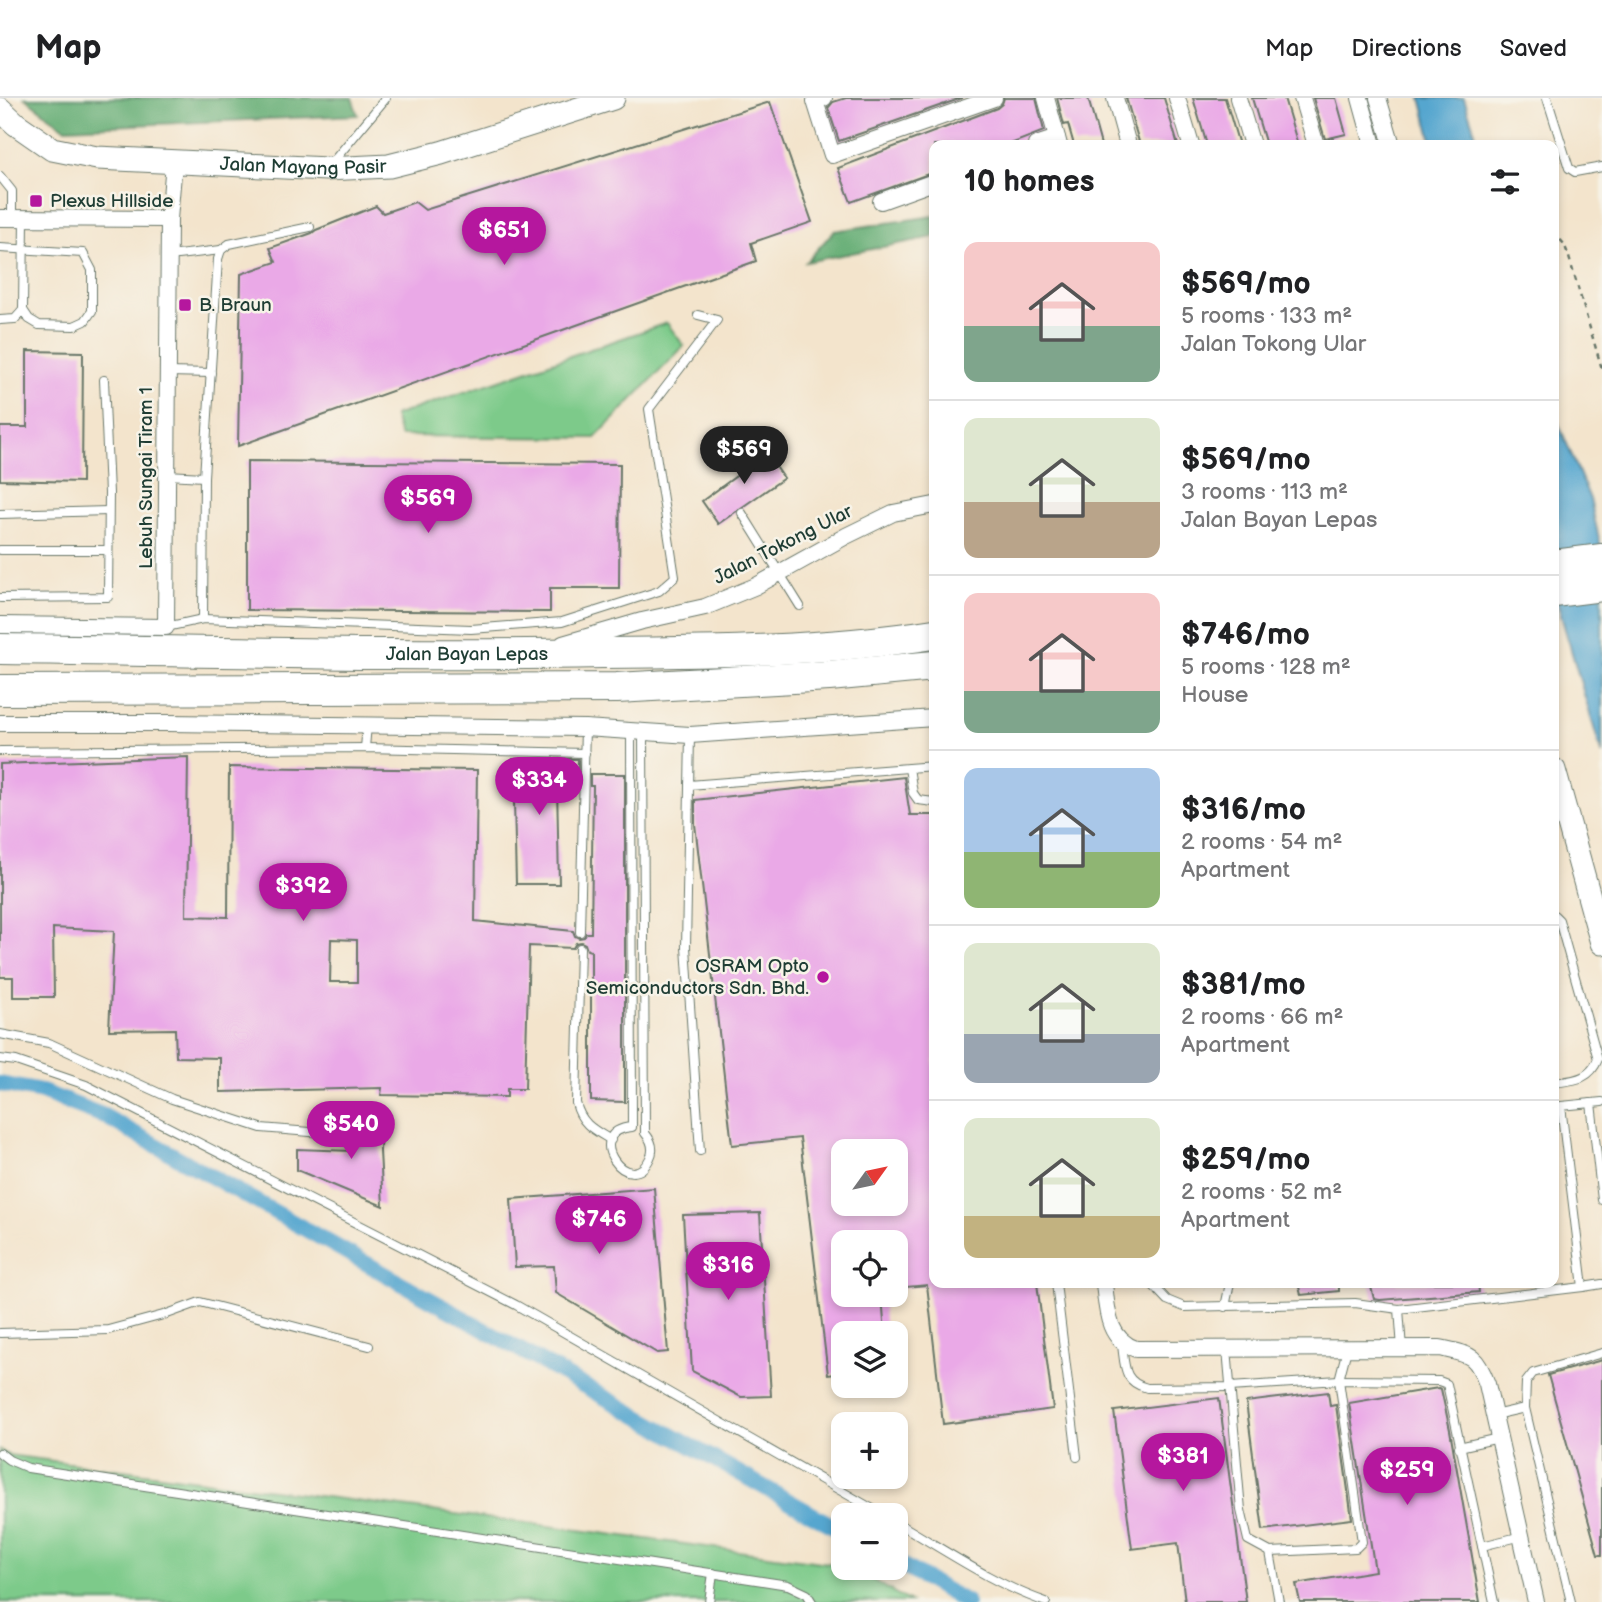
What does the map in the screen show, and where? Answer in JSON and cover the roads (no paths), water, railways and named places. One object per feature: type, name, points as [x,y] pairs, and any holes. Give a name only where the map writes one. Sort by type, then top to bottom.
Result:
[{"type":"highway","points":[[1559,564],[1602,559]]},
{"type":"highway","points":[[1559,591],[1602,586]]},
{"type":"highway","name":"Jalan Bayan Lepas","points":[[0,649],[527,655],[733,651],[893,640],[929,635]]},
{"type":"highway","name":"Jalan Bayan Lepas","points":[[0,690],[617,688],[829,676],[929,666]]},
{"type":"street","name":"Jalan Mayang Pasir","points":[[0,109],[52,149],[97,158],[327,169],[389,166],[441,153],[568,110],[613,98]]},
{"type":"street","points":[[824,98],[815,101],[832,155],[995,98]]},
{"type":"street","points":[[1046,98],[1058,140]]},
{"type":"street","points":[[1115,98],[1127,140]]},
{"type":"street","points":[[1177,98],[1190,140]]},
{"type":"street","points":[[1238,98],[1251,140]]},
{"type":"street","points":[[1302,98],[1314,140]]},
{"type":"street","points":[[1360,98],[1368,140]]},
{"type":"street","points":[[1378,98],[1390,140]]},
{"type":"street","points":[[1369,140],[1386,128]]},
{"type":"street","name":"Lebuh Sungai Tiram 1","points":[[166,627],[169,219],[174,163]]},
{"type":"street","points":[[881,201],[929,183]]},
{"type":"street","points":[[12,218],[169,219]]},
{"type":"street","name":"Jalan Tokong Ular","points":[[527,655],[642,621],[705,607],[756,586],[893,513],[929,506]]},
{"type":"street","points":[[0,625],[166,627]]},
{"type":"street","points":[[0,723],[585,728],[690,735],[929,718]]},
{"type":"street","points":[[1559,788],[1602,943]]},
{"type":"street","points":[[1105,1288],[1112,1329],[1122,1345],[1136,1349],[1440,1348],[1471,1355],[1480,1365],[1494,1415],[1536,1602]]},
{"type":"lane","points":[[327,169],[386,98]]},
{"type":"lane","points":[[1547,98],[1569,168],[1575,172],[1602,167]]},
{"type":"lane","points":[[0,176],[12,191],[12,218],[23,250],[23,310],[29,319],[39,325],[74,326],[85,321],[92,311],[92,270],[83,253],[23,250],[0,248]]},
{"type":"lane","points":[[169,256],[221,250],[229,244],[310,227]]},
{"type":"lane","points":[[203,619],[204,477],[218,259],[221,250]]},
{"type":"lane","points":[[0,320],[15,319],[23,310]]},
{"type":"lane","points":[[166,627],[203,619],[471,629],[562,622],[659,591],[675,577],[649,409],[717,320],[698,314]]},
{"type":"lane","points":[[168,372],[211,373]]},
{"type":"lane","points":[[0,598],[108,597],[104,380]]},
{"type":"lane","points":[[167,475],[204,477]]},
{"type":"lane","points":[[0,514],[108,511]]},
{"type":"lane","points":[[742,513],[800,606]]},
{"type":"lane","points":[[0,550],[108,550]]},
{"type":"lane","points":[[365,747],[367,725]]},
{"type":"lane","points":[[580,932],[585,728]]},
{"type":"lane","points":[[637,732],[645,1133],[652,1145],[652,1153],[645,1166],[632,1171],[618,1167],[610,1155],[611,1140],[620,1130],[632,1127],[637,732]]},
{"type":"lane","points":[[690,735],[686,947],[700,1151]]},
{"type":"lane","points":[[0,751],[365,747],[584,753]]},
{"type":"lane","points":[[689,785],[929,766]]},
{"type":"lane","points":[[909,768],[913,793],[918,800],[929,801]]},
{"type":"lane","points":[[1559,920],[1598,1059],[1594,1070],[1587,1076],[1559,1082]]},
{"type":"lane","points":[[580,948],[576,1103],[579,1116],[589,1127],[611,1140]]},
{"type":"lane","points":[[0,1034],[49,1043],[172,1099],[261,1128],[347,1135]]},
{"type":"lane","points":[[0,1059],[16,1061],[86,1085],[516,1305],[862,1503]]},
{"type":"lane","points":[[1583,1287],[1561,1106],[1602,1102]]},
{"type":"lane","points":[[1591,1103],[1602,1200]]},
{"type":"lane","points":[[1154,1288],[1167,1300],[1184,1307],[1355,1303],[1399,1309],[1602,1284]]},
{"type":"lane","points":[[1057,1288],[1077,1457]]},
{"type":"lane","points":[[1225,1307],[1229,1288]]},
{"type":"lane","points":[[0,1333],[108,1330],[200,1302],[369,1346]]},
{"type":"lane","points":[[1399,1309],[1402,1349]]},
{"type":"lane","points":[[1122,1345],[1129,1378],[1135,1385],[1147,1388],[1230,1387],[1339,1380],[1439,1381],[1447,1384],[1494,1602]]},
{"type":"lane","points":[[1227,1349],[1241,1510],[1248,1540],[1270,1552],[1356,1548],[1362,1542],[1339,1380],[1347,1349]]},
{"type":"lane","points":[[1571,1602],[1525,1408],[1526,1382],[1534,1373],[1602,1353]]},
{"type":"lane","points":[[1494,1415],[1525,1408]]},
{"type":"lane","points":[[1459,1447],[1499,1438]]},
{"type":"lane","points":[[0,1453],[28,1468],[788,1585],[807,1594],[812,1602]]},
{"type":"lane","points":[[908,1529],[1029,1596],[1046,1602]]},
{"type":"lane","points":[[1482,1546],[1522,1536]]},
{"type":"lane","points":[[1270,1552],[1279,1602]]},
{"type":"lane","points":[[709,1602],[713,1573]]},
{"type":"water","points":[[1421,98],[1464,98],[1477,140],[1432,140]]},
{"type":"water","points":[[1559,425],[1590,499],[1602,552],[1602,755],[1559,609]]},
{"type":"waterway","points":[[0,1084],[42,1092],[104,1116],[831,1525]]},
{"type":"waterway","points":[[908,1569],[966,1602]]},
{"type":"place","name":"Plexus Hillside","points":[[36,201]]},
{"type":"place","name":"B. Braun","points":[[185,305]]},
{"type":"place","name":"OSRAM Opto Semiconductors Sdn. Bhd.","points":[[823,977]]}]
